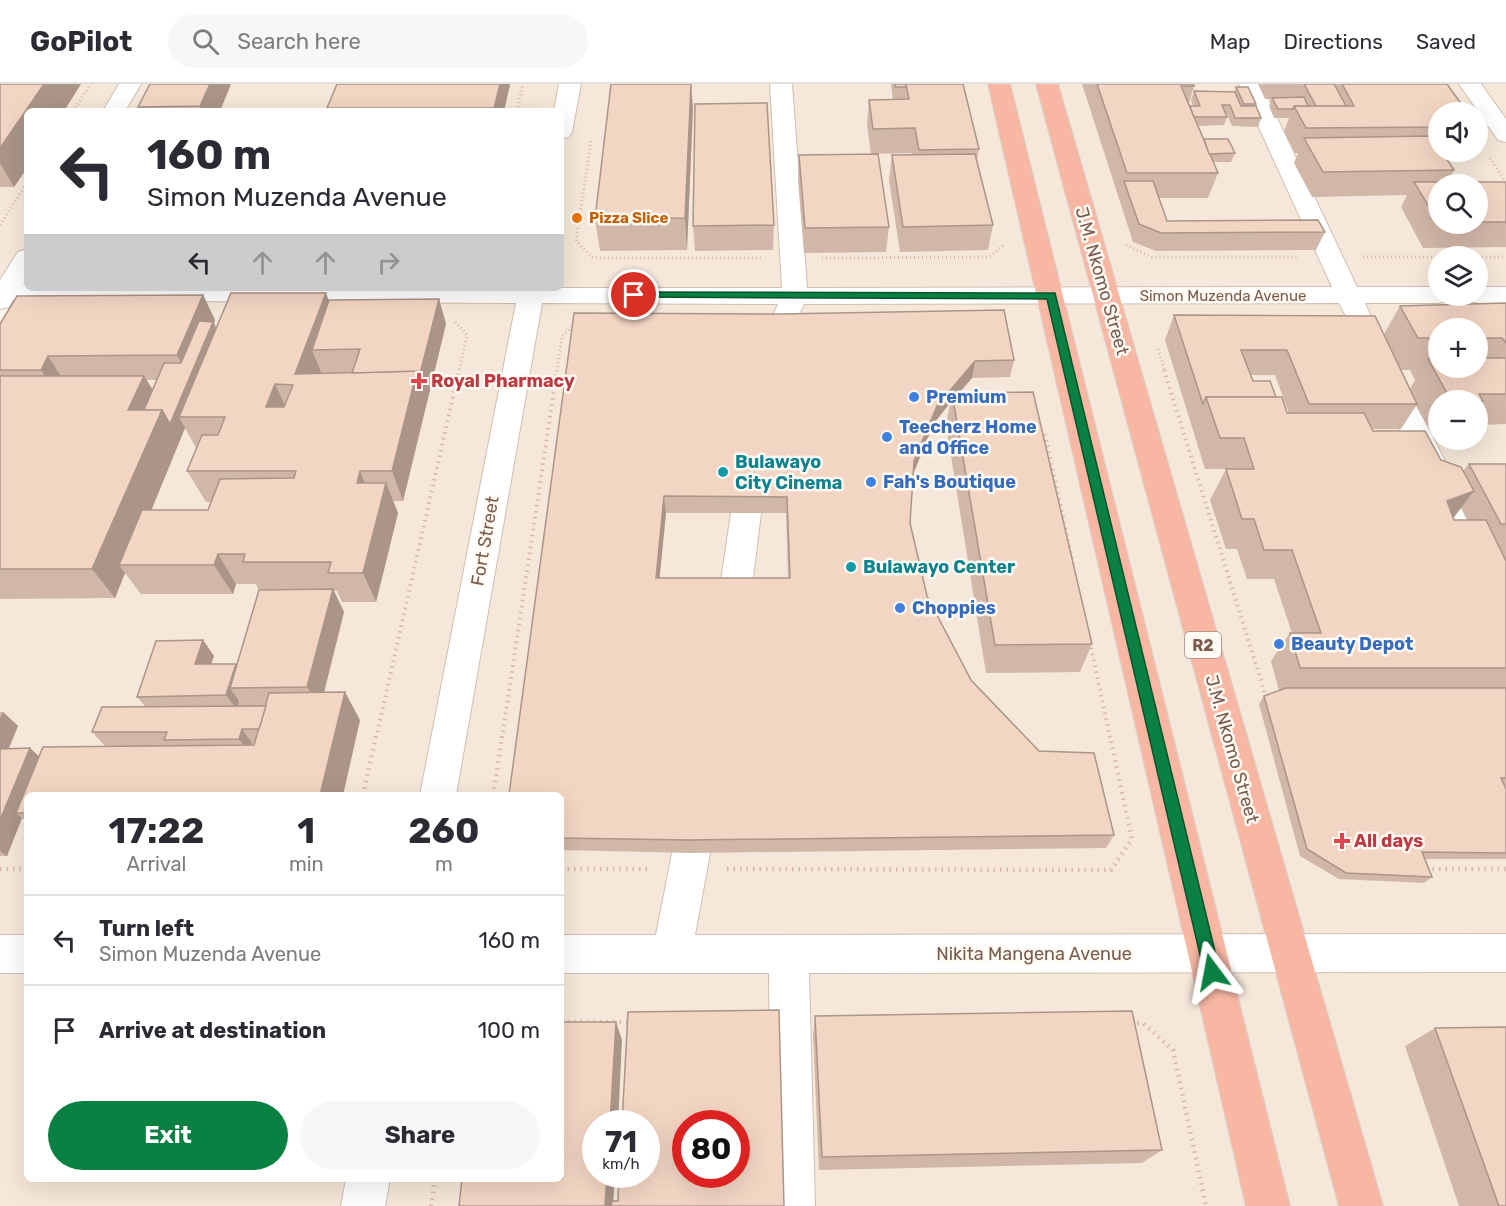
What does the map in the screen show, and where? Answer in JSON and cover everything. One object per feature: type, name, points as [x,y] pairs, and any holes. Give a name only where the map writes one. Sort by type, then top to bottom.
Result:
[{"type":"highway","points":[[999,84],[1052,296],[1268,1206]]},
{"type":"highway","name":"J.M. Nkomo Street","points":[[1047,84],[1361,1206]]},
{"type":"street","points":[[116,108],[130,84]]},
{"type":"street","points":[[564,116],[570,84]]},
{"type":"street","points":[[780,331],[795,296],[781,84]]},
{"type":"street","points":[[1250,84],[1348,295],[1506,614]]},
{"type":"street","points":[[1470,84],[1506,135]]},
{"type":"street","points":[[2,295],[24,262]]},
{"type":"street","name":"Simon Muzenda Avenue","points":[[2,295],[532,291],[795,296],[1428,295]]},
{"type":"street","name":"Fort Street","points":[[439,792],[532,291]]},
{"type":"street","points":[[1488,295],[1506,295]]},
{"type":"street","points":[[735,594],[746,513]]},
{"type":"street","points":[[672,955],[689,861]]},
{"type":"street","name":"Nikita Mangena Avenue","points":[[564,954],[1506,953]]},
{"type":"street","points":[[0,954],[24,954]]},
{"type":"street","points":[[789,955],[793,1206]]},
{"type":"street","points":[[363,1206],[367,1182]]},
{"type":"path","points":[[76,108],[91,84]]},
{"type":"path","points":[[518,108],[523,84]]},
{"type":"path","points":[[591,140],[576,241],[593,258],[989,257],[1005,244]]},
{"type":"path","points":[[1489,158],[1506,183]]},
{"type":"path","points":[[0,225],[24,188]]},
{"type":"path","points":[[1126,245],[1152,257],[1428,257]]},
{"type":"path","points":[[1488,257],[1506,256]]},
{"type":"path","points":[[493,792],[562,336],[577,323]]},
{"type":"path","points":[[364,792],[467,335]]},
{"type":"path","points":[[1155,339],[1268,704]]},
{"type":"path","points":[[1045,432],[1075,571]]},
{"type":"path","points":[[564,869],[689,861],[1111,870],[1132,839],[1090,641]]},
{"type":"path","points":[[1422,869],[1506,869]]},
{"type":"path","points":[[0,870],[24,870]]},
{"type":"path","points":[[564,1022],[641,1022]]},
{"type":"path","points":[[1119,1023],[1143,1023],[1173,1050],[1206,1206]]},
{"type":"path","points":[[431,1206],[435,1182]]},
{"type":"shaded area","points":[[0,84],[1506,84],[1506,1206],[0,1206],[0,323],[22,288],[0,287]]},
{"type":"building","points":[[0,84],[44,84],[28,108],[24,108],[24,113],[0,148]]},
{"type":"building","points":[[150,84],[210,84],[200,106],[138,107]]},
{"type":"building","points":[[337,84],[500,84],[494,108],[327,108]]},
{"type":"building","points":[[611,84],[691,84],[685,218],[595,219]]},
{"type":"building","points":[[895,84],[906,84],[906,87],[895,87]]},
{"type":"building","points":[[906,84],[963,84],[979,149],[919,150],[915,128],[873,129],[869,100],[909,99]]},
{"type":"building","points":[[1097,84],[1194,84],[1194,86],[1181,86],[1218,173],[1127,173]]},
{"type":"building","points":[[1304,84],[1334,84],[1346,106],[1316,106]]},
{"type":"building","points":[[1342,84],[1447,84],[1460,102],[1428,102],[1428,127],[1306,128],[1294,106],[1354,106]]},
{"type":"building","points":[[1236,87],[1248,87],[1256,104],[1244,104]]},
{"type":"building","points":[[1194,91],[1235,92],[1241,106],[1256,106],[1261,118],[1235,118],[1230,105],[1222,105],[1227,117],[1194,117],[1190,106],[1200,106]]},
{"type":"building","points":[[1304,97],[1308,106],[1294,106],[1293,109],[1278,109],[1272,98]]},
{"type":"building","points":[[767,103],[774,225],[693,226],[695,104]]},
{"type":"building","points":[[1428,136],[1428,162],[1449,162],[1454,170],[1323,172],[1304,138]]},
{"type":"building","points":[[1204,139],[1228,139],[1235,153],[1209,154]]},
{"type":"building","points":[[878,154],[889,227],[805,228],[799,155]]},
{"type":"building","points":[[975,154],[993,225],[903,227],[892,155]]},
{"type":"building","points":[[1124,181],[1153,181],[1167,221],[1318,220],[1325,232],[1161,233],[1139,224]]},
{"type":"building","points":[[1414,182],[1428,182],[1428,205]]},
{"type":"building","points":[[1488,182],[1506,182],[1506,222],[1488,222]]},
{"type":"building","points":[[231,293],[326,293],[295,374],[417,371],[392,471],[360,471],[357,483],[386,483],[363,573],[328,573],[331,562],[243,562],[245,554],[218,554],[214,565],[119,565],[142,510],[208,510],[220,479],[294,478],[296,471],[187,471],[202,435],[218,435],[225,417],[179,417]],"holes":[[[275,384],[293,385],[284,407],[266,407]]]},
{"type":"building","points":[[203,295],[177,355],[48,356],[41,370],[0,370],[0,324],[17,296]]},
{"type":"building","points":[[439,299],[419,378],[417,371],[352,373],[360,349],[312,350],[329,300]]},
{"type":"building","points":[[1506,303],[1506,343],[1502,338],[1488,338],[1488,318],[1428,318],[1428,338],[1418,338],[1400,306],[1488,306],[1488,304]]},
{"type":"building","name":"Bulawayo Center","points":[[1004,310],[1014,360],[975,361],[937,406],[914,461],[910,523],[927,596],[971,680],[1039,751],[1094,753],[1114,835],[689,840],[564,838],[564,792],[509,792],[574,313],[780,314]],"holes":[[[664,496],[787,497],[790,578],[656,578]]]},
{"type":"building","points":[[1174,315],[1375,316],[1417,404],[1309,404],[1287,350],[1241,350],[1253,381],[1270,381],[1276,397],[1206,397],[1203,404]]},
{"type":"building","points":[[199,321],[213,322],[170,424],[162,410],[144,410],[164,363],[181,363]]},
{"type":"building","points":[[1488,358],[1506,358],[1506,394],[1488,394],[1488,390],[1445,390],[1439,378],[1488,378]]},
{"type":"building","points":[[0,376],[144,376],[128,410],[162,410],[92,569],[0,569]]},
{"type":"building","points":[[1033,392],[1092,644],[995,645],[952,393]]},
{"type":"building","points":[[1206,397],[1282,397],[1287,413],[1364,413],[1373,431],[1425,431],[1428,436],[1428,450],[1435,450],[1441,460],[1461,467],[1474,491],[1447,501],[1454,520],[1486,520],[1506,561],[1506,668],[1300,668],[1290,633],[1321,633],[1292,550],[1264,550],[1254,519],[1242,519],[1226,469],[1254,469],[1244,438],[1220,438]]},
{"type":"building","points":[[1469,464],[1506,464],[1506,524],[1501,524]]},
{"type":"building","points":[[333,589],[307,687],[230,688],[259,590]]},
{"type":"building","points":[[203,640],[195,664],[236,664],[226,695],[137,697],[156,641]]},
{"type":"building","points":[[1286,688],[1506,688],[1506,778],[1501,778],[1506,789],[1506,853],[1422,852],[1432,877],[1346,873],[1307,849],[1264,696]]},
{"type":"building","points":[[345,692],[321,792],[25,792],[43,747],[254,745],[269,693]]},
{"type":"building","points":[[266,706],[259,729],[242,729],[239,739],[164,740],[167,732],[92,732],[102,707]]},
{"type":"building","points":[[30,748],[0,820],[0,749]]},
{"type":"building","points":[[24,793],[24,813],[16,813]]},
{"type":"building","points":[[779,1010],[784,1206],[611,1206],[612,1201],[618,1201],[618,1188],[660,1188],[660,1110],[623,1110],[628,1012]]},
{"type":"building","points":[[1132,1011],[1162,1150],[822,1157],[815,1016]]},
{"type":"building","points":[[564,1022],[616,1022],[611,1110],[582,1110],[582,1188],[606,1188],[605,1206],[459,1206],[462,1182],[564,1182]]},
{"type":"building","points":[[1506,1027],[1506,1206],[1499,1206],[1435,1028]]},
{"type":"place","name":"Pizza Slice","points":[[577,218]]},
{"type":"place","name":"Royal Pharmacy","points":[[419,381]]},
{"type":"place","name":"Premium","points":[[914,397]]},
{"type":"place","name":"Teecherz Home and Office","points":[[887,437]]},
{"type":"place","name":"Bulawayo City Cinema","points":[[723,472]]},
{"type":"place","name":"Fah's Boutique","points":[[871,482]]},
{"type":"place","name":"Bulawayo Center","points":[[851,567]]},
{"type":"place","name":"Choppies","points":[[900,608]]},
{"type":"place","name":"Beauty Depot","points":[[1279,644]]},
{"type":"place","name":"All days","points":[[1342,841]]},
{"type":"route","points":[[634,295],[1052,296],[1212,972]]}]
